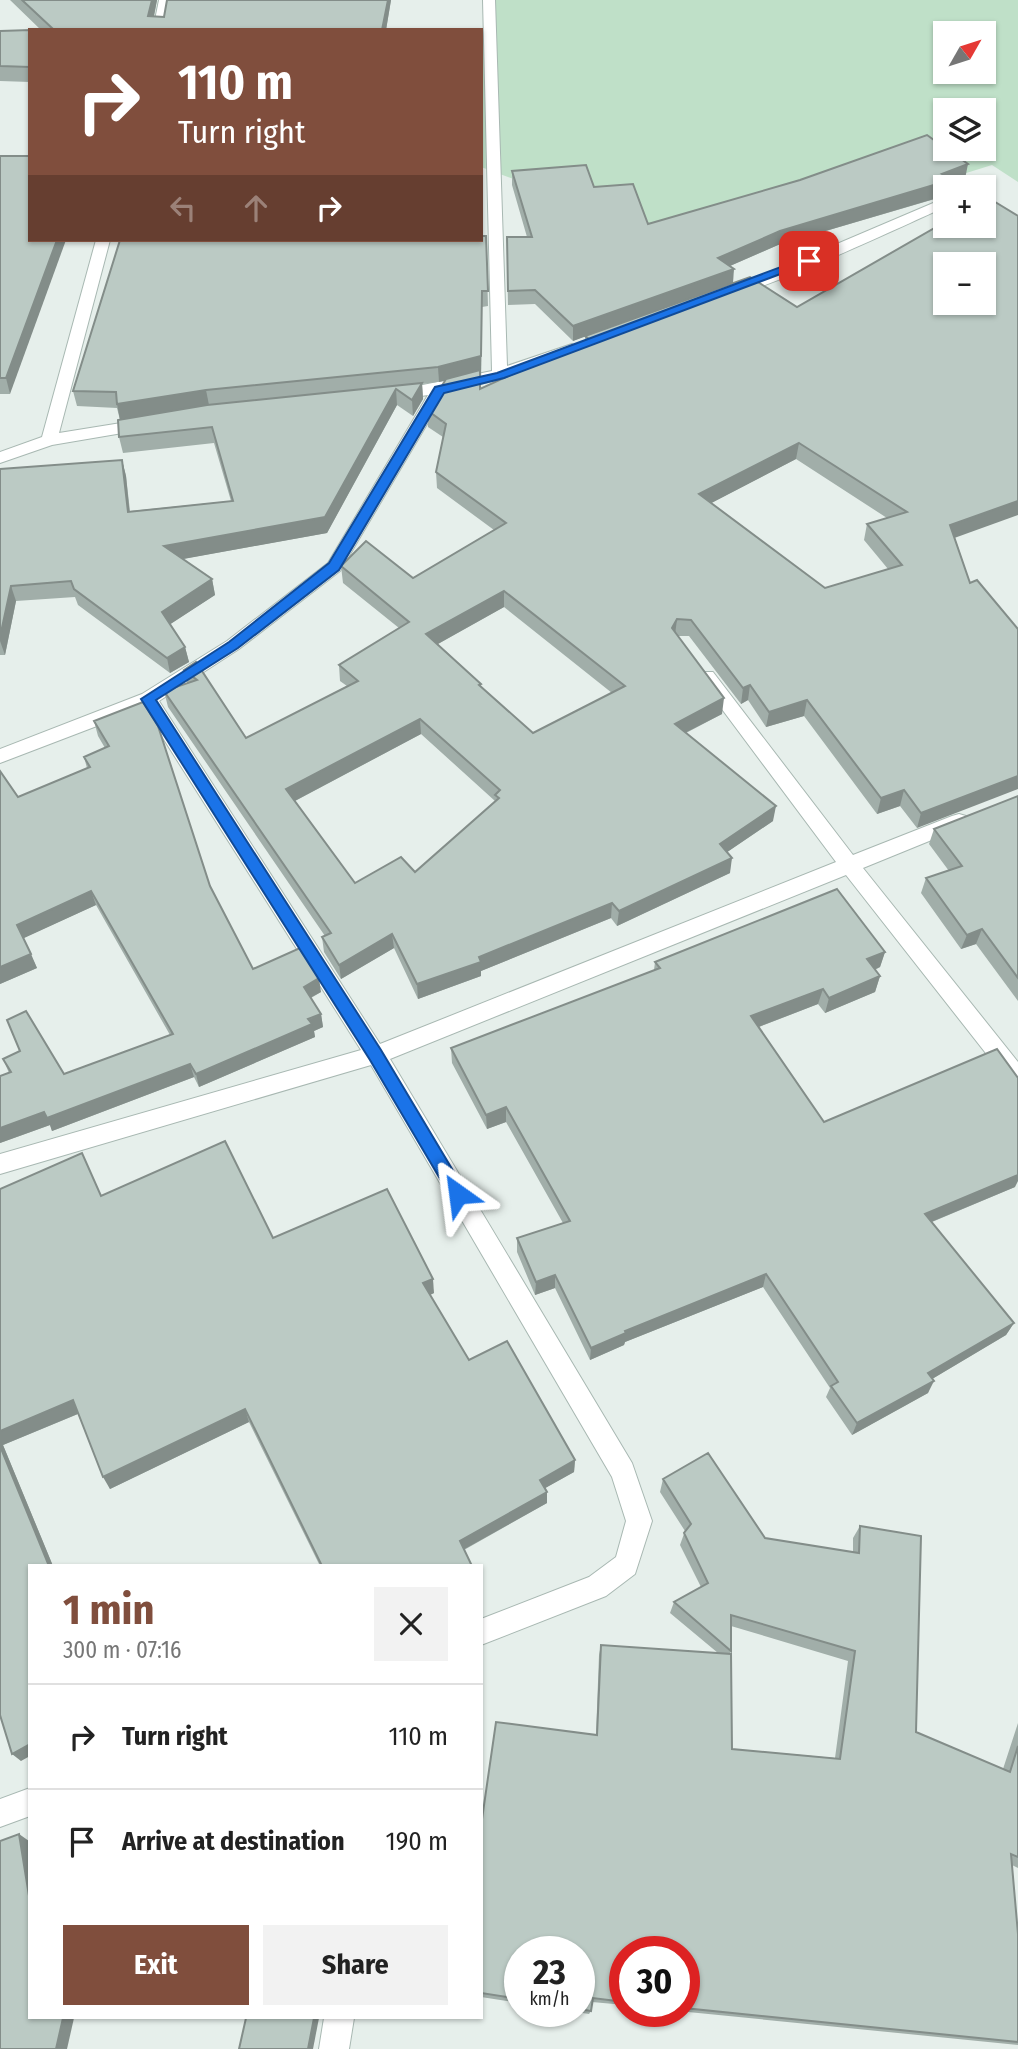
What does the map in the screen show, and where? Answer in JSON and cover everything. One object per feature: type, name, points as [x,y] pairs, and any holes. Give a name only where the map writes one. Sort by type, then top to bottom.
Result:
[{"type":"street","points":[[159,28],[165,0]]},
{"type":"street","points":[[489,0],[500,375]]},
{"type":"street","points":[[721,295],[787,271],[933,207]]},
{"type":"street","points":[[49,440],[102,242]]},
{"type":"street","points":[[372,397],[439,390],[500,375],[591,342]]},
{"type":"street","points":[[0,756],[148,699],[233,645],[334,566],[439,390]]},
{"type":"street","points":[[0,457],[49,440],[156,422]]},
{"type":"street","points":[[697,663],[850,866],[1018,1078]]},
{"type":"street","points":[[148,699],[376,1055],[623,1472],[639,1521],[626,1565],[597,1587],[483,1631]]},
{"type":"street","points":[[0,1164],[376,1055],[980,813]]},
{"type":"street","points":[[0,1813],[28,1803]]},
{"type":"street","points":[[334,2049],[339,2019]]},
{"type":"green space","points":[[495,0],[1018,0],[1018,182],[992,165],[960,175],[933,175],[933,183],[713,252],[483,168],[483,31]]},
{"type":"building","points":[[22,0],[152,0],[148,16],[164,17],[167,0],[388,0],[382,28],[52,28]]},
{"type":"building","points":[[28,30],[28,67],[0,66],[0,31]]},
{"type":"building","points":[[927,135],[933,139],[933,161],[964,161],[968,164],[942,174],[944,175],[933,175],[933,185],[780,231],[718,258],[734,269],[573,326],[535,290],[508,291],[507,237],[532,237],[512,171],[586,165],[594,187],[633,184],[648,224],[800,180]]},
{"type":"building","points":[[0,156],[28,156],[28,242],[56,242],[6,378],[0,378]]},
{"type":"building","points":[[996,203],[1018,216],[1018,501],[950,525],[970,583],[977,580],[1018,629],[1018,776],[921,813],[904,790],[881,798],[807,700],[769,712],[750,685],[743,688],[691,620],[677,619],[672,628],[724,698],[675,724],[776,806],[720,844],[732,858],[619,911],[612,903],[479,957],[481,962],[417,984],[392,934],[339,965],[322,937],[331,933],[164,691],[197,680],[184,670],[196,662],[246,738],[358,681],[339,665],[409,622],[341,566],[366,541],[413,578],[506,523],[436,472],[446,424],[427,410],[446,379],[480,370],[480,389],[589,339],[585,336],[750,277],[797,307],[933,229],[933,238],[996,238]],"holes":[[[799,443],[907,512],[867,524],[902,565],[825,588],[699,494]],[[504,591],[625,686],[533,733],[426,634]],[[420,719],[500,790],[495,795],[499,798],[415,872],[401,857],[355,883],[286,789]]]},
{"type":"building","points":[[483,236],[486,236],[488,291],[482,291],[481,356],[438,367],[206,390],[117,404],[116,392],[73,391],[119,242],[483,242]]},
{"type":"building","points":[[422,383],[412,400],[396,389],[325,517],[164,546],[212,579],[162,612],[185,647],[167,658],[74,589],[71,581],[11,586],[0,637],[0,469],[122,460],[128,512],[233,501],[212,427],[119,437],[118,420],[207,405]]},
{"type":"building","points":[[143,702],[158,726],[210,886],[253,969],[300,948],[319,978],[304,987],[321,1014],[308,1019],[312,1024],[196,1074],[190,1064],[47,1118],[44,1112],[0,1128],[0,1076],[11,1072],[3,1059],[20,1051],[7,1020],[26,1011],[64,1074],[173,1034],[91,891],[17,925],[31,954],[0,967],[0,771],[18,797],[90,767],[84,757],[109,746],[94,721]]},
{"type":"building","points":[[1018,796],[1018,978],[982,929],[967,935],[926,878],[962,866],[934,829]]},
{"type":"building","points":[[837,889],[885,952],[867,959],[880,976],[829,998],[823,989],[751,1016],[824,1122],[997,1049],[1018,1078],[1018,1175],[925,1214],[1014,1323],[928,1373],[934,1381],[857,1423],[831,1386],[838,1382],[766,1274],[625,1331],[626,1333],[591,1348],[555,1275],[536,1282],[517,1238],[570,1221],[506,1107],[486,1115],[451,1048],[660,968],[655,962]]},
{"type":"building","points":[[225,1141],[273,1238],[387,1189],[433,1279],[423,1283],[469,1360],[507,1341],[575,1460],[540,1480],[547,1492],[460,1541],[471,1564],[321,1564],[245,1409],[103,1477],[73,1400],[0,1431],[0,1189],[82,1153],[101,1196]]},
{"type":"building","points":[[0,1446],[48,1564],[28,1564],[28,1745],[12,1754],[0,1715]]},
{"type":"building","points":[[708,1453],[765,1538],[859,1553],[860,1526],[921,1536],[916,1732],[1010,1772],[1018,1746],[1018,1857],[1011,1854],[1018,1934],[1018,2042],[700,2010],[700,1936],[609,1936],[609,2000],[595,1998],[595,1936],[504,1936],[504,1997],[483,1993],[483,1812],[496,1722],[597,1735],[601,1645],[731,1654],[732,1749],[840,1759],[855,1651],[731,1615],[731,1651],[674,1602],[708,1583],[684,1533],[691,1524],[663,1479]]},
{"type":"building","points":[[19,1834],[28,1890],[28,2019],[63,2019],[56,2049],[0,2049],[0,1841]]},
{"type":"building","points":[[246,2019],[314,2019],[308,2049],[239,2049]]},
{"type":"route","points":[[458,1194],[376,1055],[148,699],[233,645],[334,566],[439,390],[500,375],[809,261]]}]
